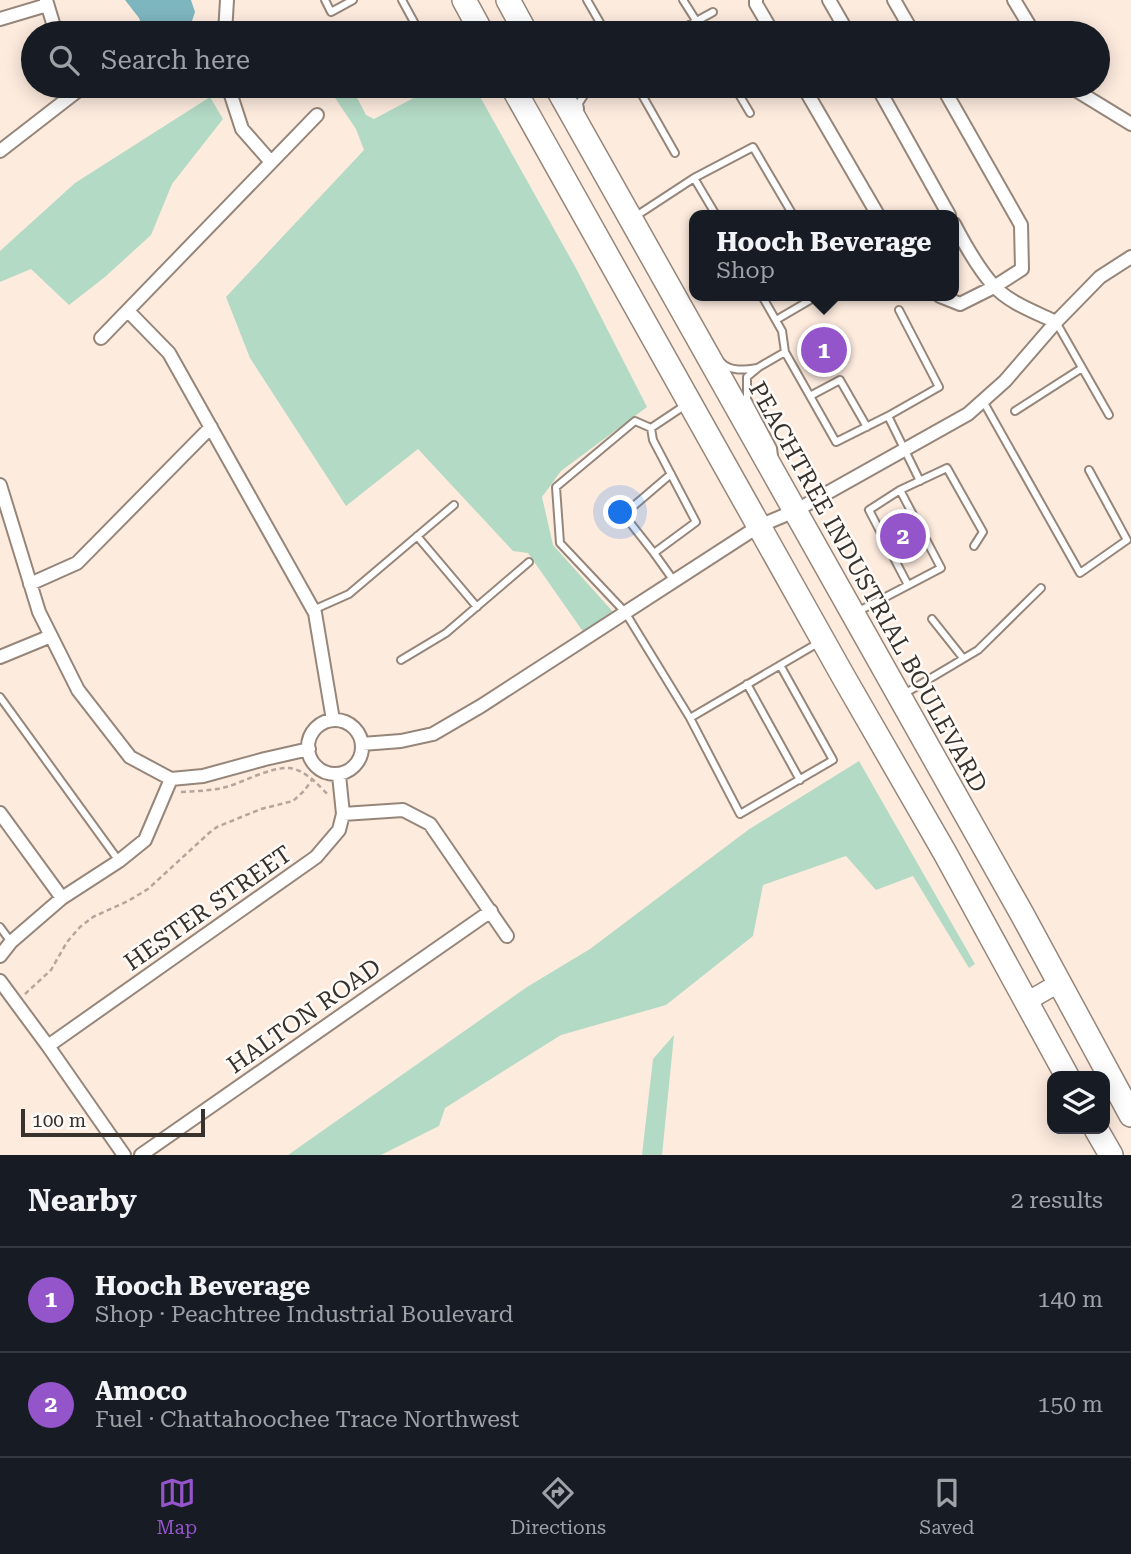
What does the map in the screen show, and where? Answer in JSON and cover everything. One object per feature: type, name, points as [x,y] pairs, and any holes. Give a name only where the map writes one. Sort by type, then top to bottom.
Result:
[{"type":"highway","points":[[464,0],[475,21]]},
{"type":"highway","points":[[508,0],[519,21]]},
{"type":"highway","points":[[519,98],[945,853],[1064,1071]]},
{"type":"highway","name":"PEACHTREE INDUSTRIAL BOULEVARD","points":[[563,98],[1022,914],[1131,1115]]},
{"type":"highway","points":[[1099,1134],[1111,1155]]},
{"type":"main road","points":[[1026,1002],[1059,983]]},
{"type":"street","points":[[226,21],[227,0]]},
{"type":"street","points":[[756,0],[765,21]]},
{"type":"street","points":[[829,0],[841,21]]},
{"type":"street","points":[[894,0],[906,21]]},
{"type":"street","points":[[1014,0],[1027,21]]},
{"type":"street","points":[[0,19],[47,2],[53,21]]},
{"type":"street","points":[[0,150],[68,98]]},
{"type":"street","points":[[232,98],[242,129],[271,162]]},
{"type":"street","points":[[810,98],[875,210]]},
{"type":"street","points":[[884,98],[946,210]]},
{"type":"street","points":[[950,98],[1021,225],[1022,269],[960,304],[952,301]]},
{"type":"street","points":[[1089,98],[1131,124]]},
{"type":"street","points":[[101,338],[317,115]]},
{"type":"street","points":[[959,233],[994,287],[1016,303],[1056,322]]},
{"type":"street","points":[[362,744],[401,741],[433,734],[481,706],[759,526],[796,511],[968,414],[1005,381],[1056,322],[1100,277],[1131,257]]},
{"type":"street","points":[[128,311],[169,353],[313,610],[333,720]]},
{"type":"street","points":[[30,584],[77,563],[211,427]]},
{"type":"street","points":[[0,485],[38,612],[79,690],[130,757],[171,779],[203,776],[309,750]]},
{"type":"street","points":[[0,657],[51,636]]},
{"type":"street","points":[[333,720],[340,720],[352,726],[362,744],[360,758],[356,764],[339,775],[318,768],[309,750],[309,742],[315,730],[333,720]]},
{"type":"street","points":[[339,775],[343,814],[403,810],[430,824],[507,936]]},
{"type":"street","points":[[0,956],[11,942],[62,898],[119,861],[145,840],[171,779]]},
{"type":"street","points":[[0,813],[62,898]]},
{"type":"street","name":"HESTER STREET","points":[[48,1045],[316,857],[339,830],[343,814]]},
{"type":"street","name":"HALTON ROAD","points":[[141,1155],[491,911]]},
{"type":"street","points":[[0,981],[124,1155]]},
{"type":"lane","points":[[324,0],[331,12],[353,0]]},
{"type":"lane","points":[[402,0],[413,21]]},
{"type":"lane","points":[[587,0],[599,21]]},
{"type":"lane","points":[[683,0],[696,21],[713,12]]},
{"type":"lane","points":[[582,98],[579,103],[583,119],[590,130]]},
{"type":"lane","points":[[643,98],[675,153]]},
{"type":"lane","points":[[741,98],[750,113]]},
{"type":"lane","points":[[632,219],[694,178],[752,147],[790,210]]},
{"type":"lane","points":[[609,162],[617,193]]},
{"type":"lane","points":[[694,178],[713,210]]},
{"type":"lane","points":[[765,301],[782,331],[785,352],[836,442],[939,387],[899,310]]},
{"type":"lane","points":[[776,320],[808,301]]},
{"type":"lane","points":[[1056,322],[1109,415]]},
{"type":"lane","points":[[701,342],[725,366],[743,370],[759,368]]},
{"type":"lane","points":[[775,474],[773,448],[747,399],[747,377],[785,352]]},
{"type":"lane","points":[[1015,411],[1082,368]]},
{"type":"lane","points":[[810,396],[840,380],[867,427]]},
{"type":"lane","points":[[983,401],[1080,573],[1126,540],[1089,470]]},
{"type":"lane","points":[[652,428],[690,402]]},
{"type":"lane","points":[[888,416],[920,481]]},
{"type":"lane","points":[[652,428],[635,421],[556,487],[560,543],[625,612],[690,718],[740,814],[834,760],[780,665]]},
{"type":"lane","points":[[652,428],[653,440],[696,522],[654,553]]},
{"type":"lane","points":[[908,585],[869,510],[900,490],[947,468],[982,532],[974,546]]},
{"type":"lane","points":[[671,474],[630,509],[628,520],[674,581]]},
{"type":"lane","points":[[852,614],[941,568],[900,490]]},
{"type":"lane","points":[[313,610],[349,594],[454,505]]},
{"type":"lane","points":[[417,536],[477,607]]},
{"type":"lane","points":[[401,660],[446,633],[529,562]]},
{"type":"lane","points":[[899,697],[978,650],[1041,588]]},
{"type":"lane","points":[[932,619],[963,659]]},
{"type":"lane","points":[[690,718],[823,640]]},
{"type":"lane","points":[[747,684],[800,780]]},
{"type":"lane","points":[[0,697],[119,861]]},
{"type":"lane","points":[[0,927],[11,942]]},
{"type":"path","points":[[181,792],[223,788],[289,768],[299,770],[330,797]]},
{"type":"path","points":[[15,1000],[51,970],[66,942],[80,926],[148,889],[218,827],[261,809],[293,801],[312,780]]},
{"type":"green space","points":[[208,98],[223,119],[172,184],[151,235],[69,305],[31,269],[0,282],[0,251],[75,183]]},
{"type":"green space","points":[[335,98],[357,98],[366,115],[374,119],[413,98],[481,98],[577,270],[647,407],[561,471],[542,497],[553,545],[622,622],[591,643],[528,553],[513,551],[418,449],[346,506],[250,358],[226,297],[364,150],[356,129]]},
{"type":"green space","points":[[859,761],[975,964],[969,968],[913,876],[876,890],[846,856],[763,885],[753,936],[666,1005],[561,1035],[445,1108],[439,1126],[381,1155],[288,1155],[527,987],[590,949],[748,830]]},
{"type":"green space","points":[[674,1035],[662,1155],[642,1155],[653,1059]]},
{"type":"water","points":[[125,0],[191,0],[195,12],[192,21],[140,21]]},
{"type":"place","name":"Hooch Beverage","points":[[824,350]]},
{"type":"place","name":"Amoco","points":[[903,536]]}]
